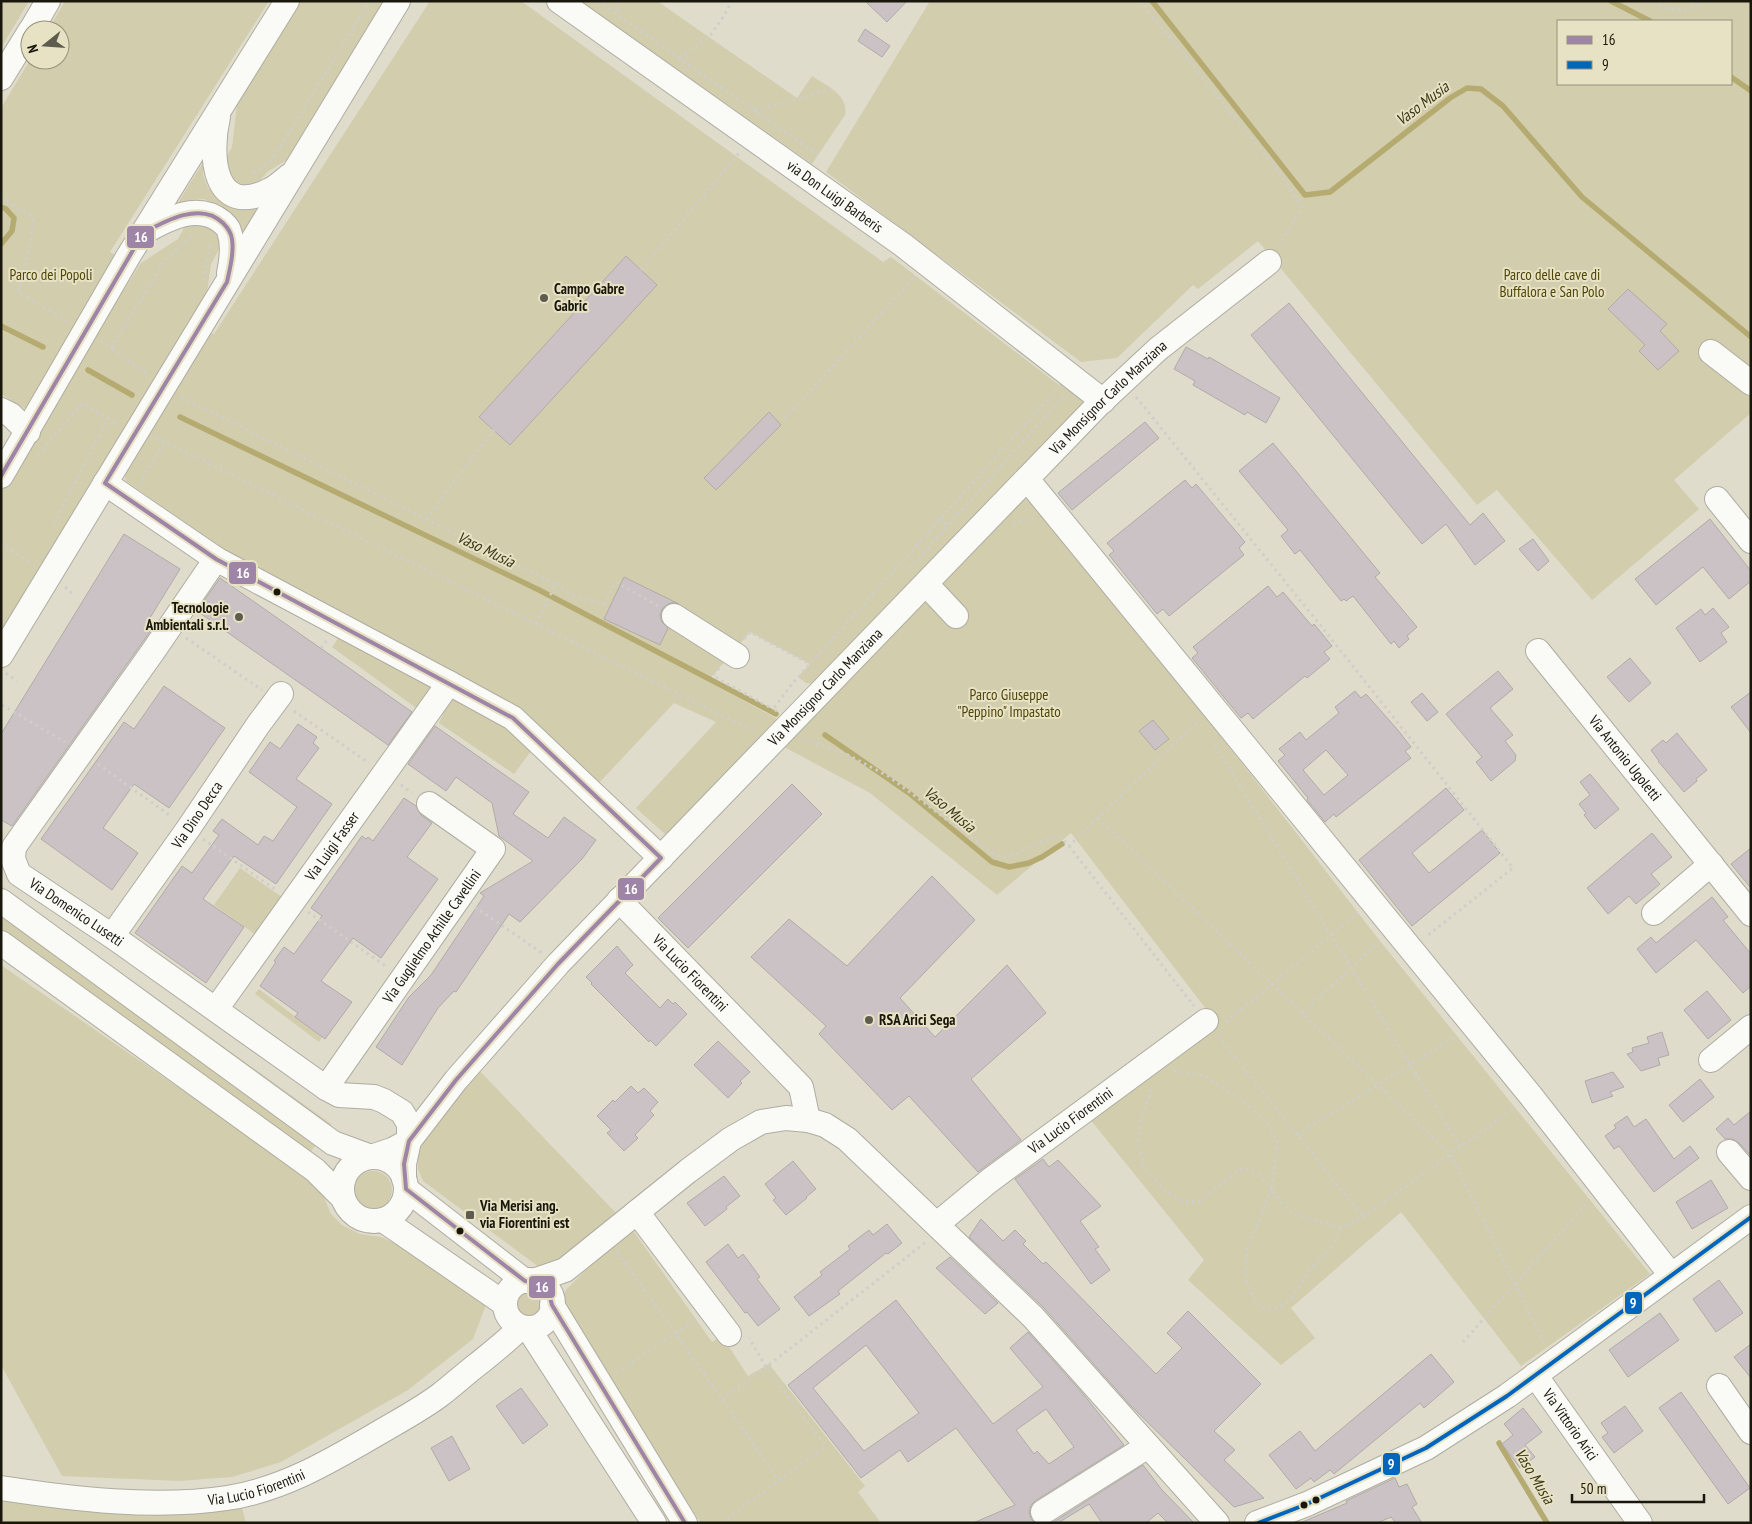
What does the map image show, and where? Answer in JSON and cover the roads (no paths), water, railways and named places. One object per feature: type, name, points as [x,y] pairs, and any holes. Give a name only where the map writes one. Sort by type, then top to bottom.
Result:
[{"type":"street","points":[[37,20],[48,1]]},
{"type":"street","points":[[1,476],[143,232],[286,1]]},
{"type":"street","points":[[1,655],[105,483],[173,391],[227,282],[398,1]]},
{"type":"street","name":"via Don Luigi Barberis","points":[[559,1],[903,245],[1064,380],[1103,401]]},
{"type":"street","points":[[1,78],[20,47]]},
{"type":"street","points":[[220,108],[214,156],[219,181],[228,192],[240,197],[253,197],[271,190],[294,172]]},
{"type":"street","points":[[143,232],[164,220],[182,215],[199,213],[215,216],[229,228],[232,243],[232,256],[227,282]]},
{"type":"street","name":"Via Monsignor Carlo Manziana","points":[[371,1157],[392,1150],[409,1141],[456,1080],[558,964],[773,741],[917,576],[1027,479],[1103,401],[1158,349],[1269,262]]},
{"type":"street","points":[[1711,352],[1751,383]]},
{"type":"street","points":[[1,410],[11,415],[28,432]]},
{"type":"street","points":[[1027,479],[1531,1096],[1671,1275]]},
{"type":"street","points":[[105,483],[216,558],[513,718],[660,858]]},
{"type":"street","points":[[1717,499],[1751,541]]},
{"type":"street","name":"Via Domenico Lusetti","points":[[216,558],[170,627],[14,847],[13,859],[19,874],[112,936],[326,1088],[339,1095],[374,1097],[384,1100],[402,1112],[409,1124],[409,1141]]},
{"type":"street","points":[[917,576],[956,616]]},
{"type":"street","points":[[674,616],[737,656]]},
{"type":"street","name":"Via Antonio Ugoletti","points":[[1538,651],[1751,914]]},
{"type":"street","name":"Via Luigi Fasser","points":[[216,1009],[449,683]]},
{"type":"street","name":"Via Dino Decca","points":[[112,936],[258,725],[280,699]]},
{"type":"street","name":"Via Guglielmo Achille Cavellini","points":[[326,1088],[493,849],[429,804]]},
{"type":"street","points":[[1654,913],[1711,864]]},
{"type":"street","name":"Via Lucio Fiorentini","points":[[619,900],[801,1087],[808,1120]]},
{"type":"street","points":[[1,902],[334,1144],[371,1157],[382,1158],[392,1163],[399,1170],[405,1184],[404,1199],[400,1209],[392,1216],[373,1222],[363,1220],[354,1215],[342,1197],[315,1170],[1,943]]},
{"type":"street","name":"Via Lucio Fiorentini","points":[[939,1226],[989,1181],[1213,1023]]},
{"type":"street","points":[[1711,1060],[1751,1027]]},
{"type":"street","points":[[654,1523],[515,1318],[506,1296],[517,1283],[565,1270],[731,1139],[761,1122],[786,1118],[808,1120],[825,1125],[847,1139],[1033,1317],[1217,1523]]},
{"type":"street","name":"Via Monsignor Carlo Manziana","points":[[405,1184],[404,1164],[409,1141]]},
{"type":"street","points":[[1729,1152],[1751,1178]]},
{"type":"street","points":[[342,1197],[345,1175],[351,1166],[360,1160],[371,1157]]},
{"type":"street","points":[[405,1184],[529,1281],[541,1284],[547,1289],[552,1301],[685,1523]]},
{"type":"street","points":[[637,1212],[729,1334]]},
{"type":"street","name":"Via Vittorio Arici","points":[[1257,1523],[1315,1500],[1426,1448],[1507,1396],[1751,1217]]},
{"type":"street","points":[[383,1220],[515,1318],[536,1328],[542,1324],[551,1312],[552,1301],[565,1270]]},
{"type":"street","name":"Via Lucio Fiorentini","points":[[1,1488],[104,1500],[169,1503],[226,1498],[258,1492],[291,1480],[352,1448],[439,1396],[504,1344],[515,1318]]},
{"type":"street","name":"Via Vittorio Arici","points":[[1544,1369],[1640,1523]]},
{"type":"street","points":[[1719,1386],[1751,1432]]},
{"type":"street","points":[[1043,1512],[1148,1446]]},
{"type":"waterway","name":"Vaso Musia","points":[[1152,1],[1305,195],[1330,192],[1450,98],[1467,88],[1481,89],[1503,106],[1582,197],[1751,337]]},
{"type":"waterway","points":[[1611,1],[1648,20]]},
{"type":"waterway","points":[[1732,78],[1751,91]]},
{"type":"waterway","name":"Vaso Musia","points":[[1,207],[6,209],[14,218],[12,231],[1,244]]},
{"type":"waterway","name":"Vaso Musia","points":[[1,326],[43,347]]},
{"type":"waterway","name":"Vaso Musia","points":[[88,370],[132,395]]},
{"type":"waterway","name":"Vaso Musia","points":[[180,417],[539,590],[776,714]]},
{"type":"waterway","name":"Vaso Musia","points":[[825,735],[909,793],[992,862],[1009,867],[1029,863],[1062,844]]},
{"type":"waterway","name":"Vaso Musia","points":[[1499,1443],[1547,1523]]},
{"type":"place","name":"Campo Gabre Gabric","points":[[544,298]]},
{"type":"place","name":"Tecnologie Ambientali s.r.l.","points":[[239,617]]},
{"type":"place","name":"RSA Arici Sega","points":[[869,1020]]},
{"type":"place","name":"Via Merisi ang. via Fiorentini est","points":[[470,1215]]},
{"type":"park label","name":"Parco dei Popoli","points":[[51,275]]},
{"type":"park label","name":"Parco delle cave di Buffalora e San Polo","points":[[1552,284]]},
{"type":"park label","name":"Parco Giuseppe \"Peppino\" Impastato","points":[[1009,704]]}]
